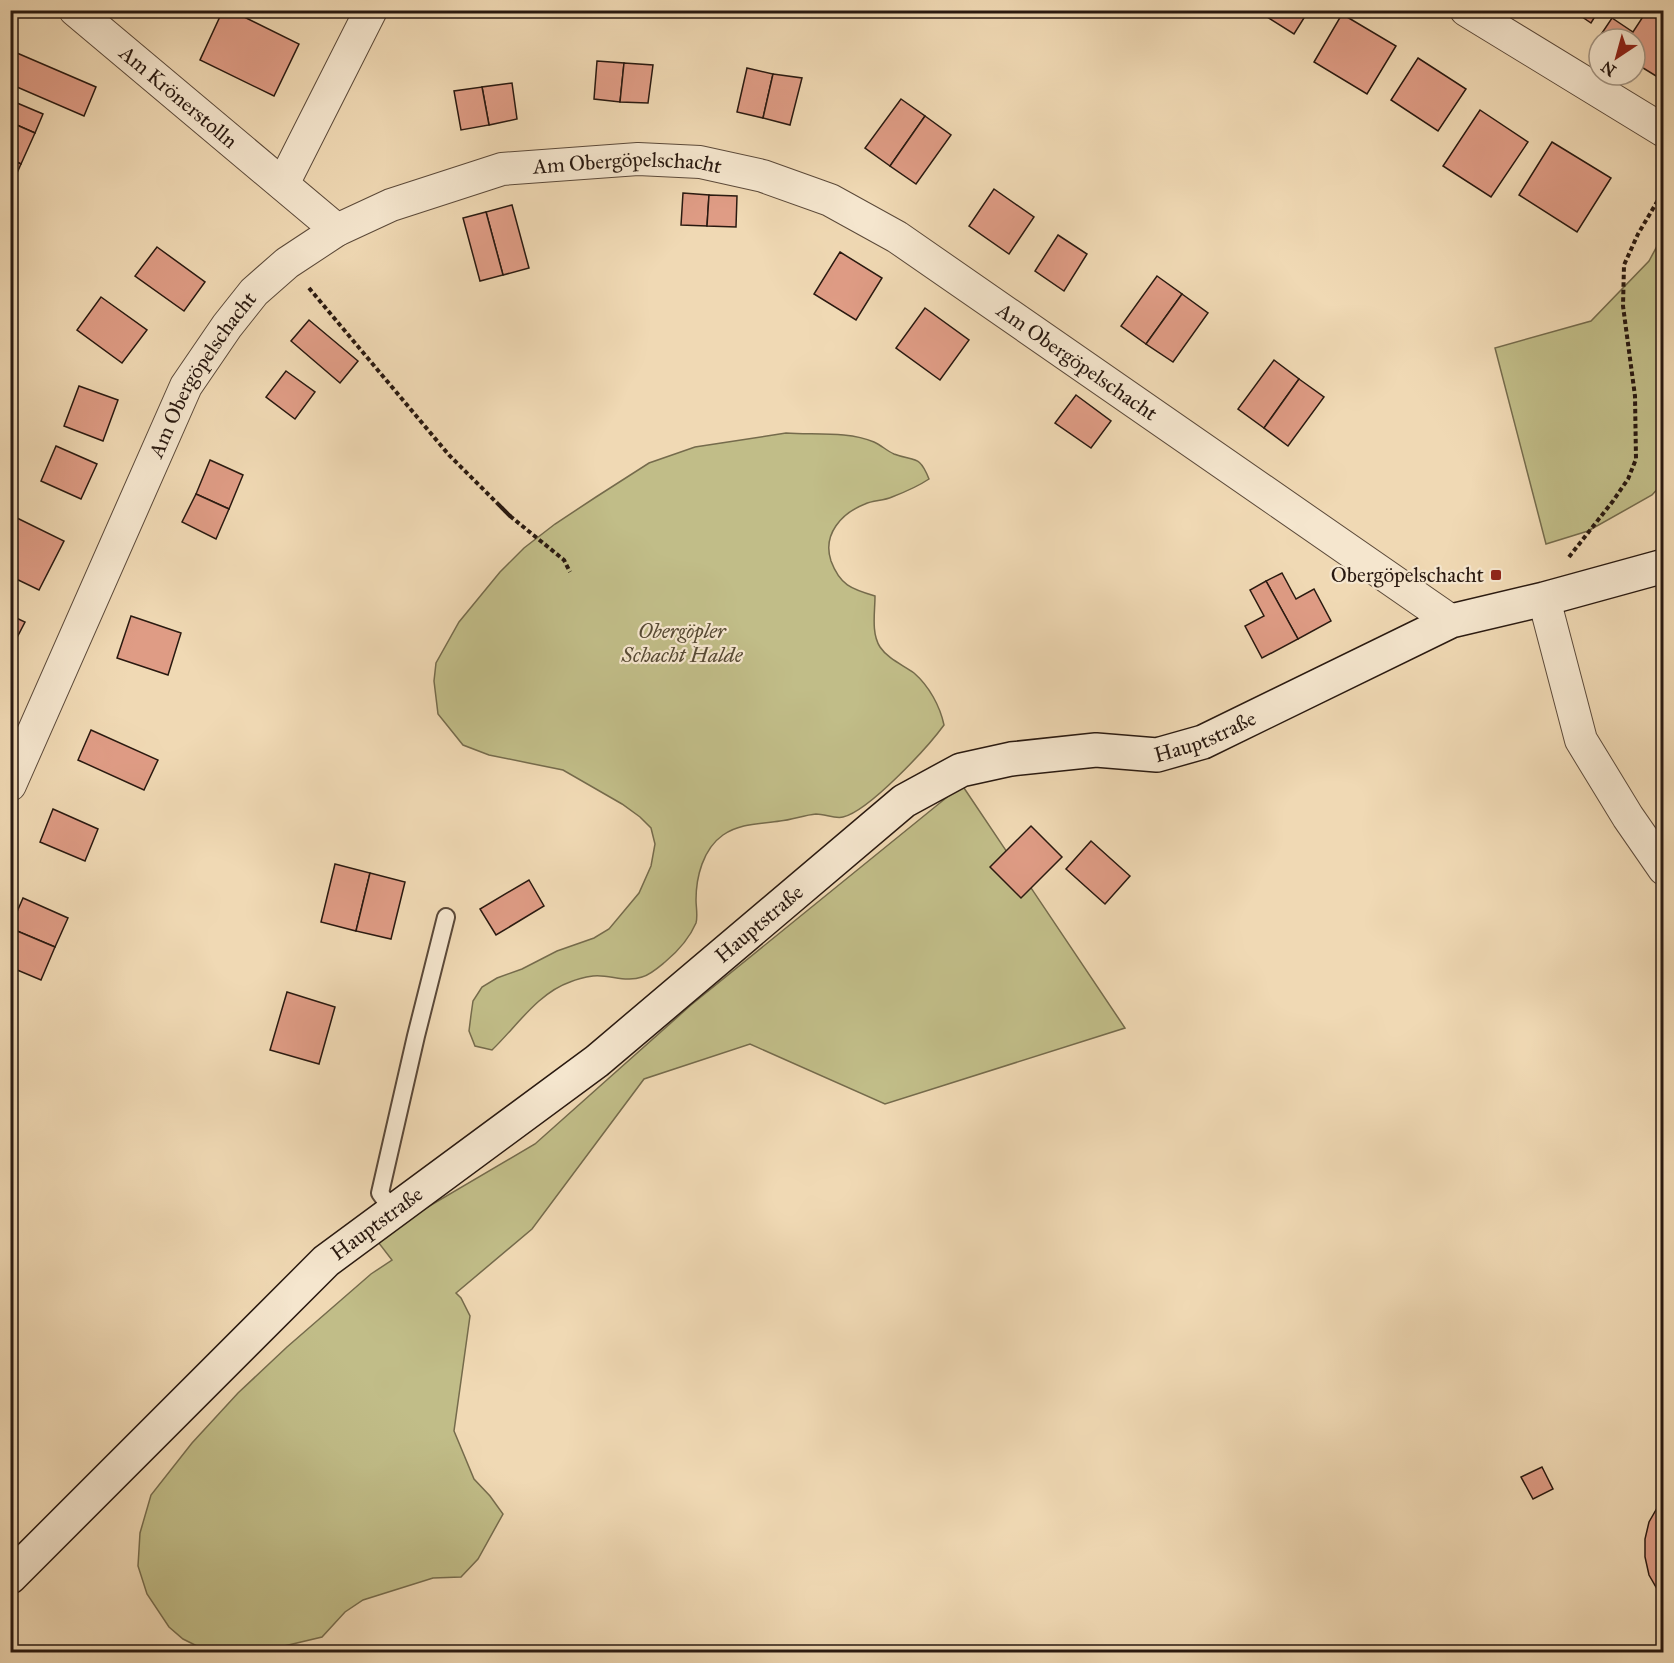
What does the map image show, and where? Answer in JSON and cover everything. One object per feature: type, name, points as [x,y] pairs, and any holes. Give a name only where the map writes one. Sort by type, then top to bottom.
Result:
[{"type":"street","name":"Am Krönerstolln","points":[[75,10],[337,230]]},
{"type":"street","points":[[283,184],[371,10]]},
{"type":"street","points":[[1466,10],[1664,131]]},
{"type":"street","name":"Am Obergöpelschacht","points":[[10,784],[186,386],[227,326],[254,292],[287,263],[337,230],[391,205],[502,170],[638,159],[699,162],[764,176],[830,200],[897,237],[1451,621]]},
{"type":"street","name":"Hauptstraße","points":[[10,1578],[326,1261],[597,1061],[904,801],[961,770],[1011,759],[1096,750],[1157,755],[1203,742],[1451,621],[1544,599],[1664,566]]},
{"type":"street","points":[[1544,599],[1581,740],[1628,817],[1664,869]]},
{"type":"lane","points":[[393,1211],[380,1193],[446,917]]},
{"type":"path","points":[[1544,599],[1564,564],[1628,479],[1636,459],[1635,396],[1623,306],[1624,266],[1638,234],[1664,190]]},
{"type":"path","points":[[287,263],[449,455],[510,516],[564,560],[570,572]]},
{"type":"path","points":[[497,503],[510,516]]},
{"type":"green space","points":[[1663,235],[1663,483],[1652,495],[1588,531],[1546,544],[1495,348],[1591,321],[1649,261]]},
{"type":"green space","name":"Obergöpler Schacht Halde","points":[[786,433],[842,435],[864,439],[877,443],[894,454],[916,460],[925,471],[929,479],[920,484],[889,498],[868,503],[849,513],[832,533],[829,551],[834,569],[847,585],[875,596],[874,629],[880,647],[891,658],[914,673],[929,690],[937,704],[944,725],[897,777],[868,803],[854,812],[843,817],[807,815],[736,828],[723,835],[710,848],[702,864],[697,882],[696,923],[687,939],[670,958],[654,971],[636,979],[593,976],[558,987],[528,1011],[492,1050],[475,1046],[469,1031],[473,1001],[482,987],[557,951],[594,938],[609,929],[639,893],[651,866],[655,844],[651,828],[640,817],[563,770],[489,755],[463,745],[438,714],[434,681],[436,663],[459,622],[500,572],[524,548],[596,497],[649,463],[695,447]]},
{"type":"green space","points":[[962,785],[1125,1028],[885,1104],[750,1044],[644,1079],[532,1229],[456,1293],[470,1316],[454,1431],[474,1479],[503,1514],[478,1559],[461,1577],[433,1578],[363,1600],[345,1612],[322,1637],[259,1652],[209,1652],[183,1639],[169,1627],[147,1594],[138,1566],[140,1533],[151,1495],[192,1443],[238,1393],[371,1274],[392,1260],[375,1238],[535,1144],[691,1005]]},
{"type":"building","points":[[223,10],[230,10],[299,44],[274,96],[200,60]]},
{"type":"building","points":[[1256,10],[1309,10],[1294,34]]},
{"type":"building","points":[[1572,10],[1599,10],[1591,23]]},
{"type":"building","points":[[1646,12],[1664,23],[1664,65],[1656,76],[1647,70],[1647,27],[1636,27]]},
{"type":"building","points":[[1342,14],[1396,46],[1367,94],[1314,62]]},
{"type":"building","points":[[1612,18],[1626,27],[1606,27]]},
{"type":"building","points":[[10,50],[96,87],[84,116],[10,84]]},
{"type":"building","points":[[1418,58],[1466,89],[1438,131],[1391,100]]},
{"type":"building","points":[[597,61],[624,63],[620,102],[594,99]]},
{"type":"building","points":[[624,63],[653,65],[648,103],[620,102]]},
{"type":"building","points":[[747,68],[773,74],[763,118],[737,112]]},
{"type":"building","points":[[773,74],[802,78],[790,125],[763,118]]},
{"type":"building","points":[[512,83],[517,119],[489,125],[482,87]]},
{"type":"building","points":[[482,87],[489,125],[461,130],[454,91]]},
{"type":"building","points":[[901,99],[925,116],[890,166],[865,148]]},
{"type":"building","points":[[10,100],[43,114],[35,133],[10,122]]},
{"type":"building","points":[[1480,110],[1528,142],[1491,197],[1443,166]]},
{"type":"building","points":[[925,116],[951,135],[916,184],[890,166]]},
{"type":"building","points":[[10,122],[35,133],[21,164],[10,159]]},
{"type":"building","points":[[1552,142],[1611,178],[1577,232],[1519,195]]},
{"type":"building","points":[[10,159],[21,164],[10,189]]},
{"type":"building","points":[[994,189],[1034,217],[1009,254],[969,226]]},
{"type":"building","points":[[683,193],[709,195],[707,226],[681,225]]},
{"type":"building","points":[[709,195],[737,196],[736,227],[707,226]]},
{"type":"building","points":[[512,205],[529,268],[503,275],[486,212]]},
{"type":"building","points":[[486,212],[503,275],[480,281],[463,218]]},
{"type":"building","points":[[1058,235],[1087,254],[1064,291],[1035,271]]},
{"type":"building","points":[[157,247],[205,282],[184,311],[135,276]]},
{"type":"building","points":[[840,252],[882,278],[856,320],[814,294]]},
{"type":"building","points":[[1157,276],[1182,294],[1146,344],[1121,326]]},
{"type":"building","points":[[1182,294],[1208,313],[1173,362],[1146,344]]},
{"type":"building","points":[[101,297],[147,330],[122,363],[77,330]]},
{"type":"building","points":[[925,308],[969,340],[940,380],[896,348]]},
{"type":"building","points":[[309,320],[358,361],[340,383],[291,341]]},
{"type":"building","points":[[1274,360],[1299,379],[1264,428],[1238,409]]},
{"type":"building","points":[[286,371],[315,392],[295,419],[266,397]]},
{"type":"building","points":[[1299,379],[1324,397],[1288,446],[1264,428]]},
{"type":"building","points":[[79,386],[118,400],[103,441],[64,426]]},
{"type":"building","points":[[1076,395],[1111,421],[1091,448],[1055,423]]},
{"type":"building","points":[[56,446],[97,464],[81,499],[41,481]]},
{"type":"building","points":[[210,460],[243,475],[229,509],[196,494]]},
{"type":"building","points":[[196,494],[229,509],[216,539],[182,522]]},
{"type":"building","points":[[17,518],[64,541],[39,590],[10,576],[10,532]]},
{"type":"building","points":[[1282,573],[1296,599],[1314,589],[1331,621],[1298,639],[1266,581]]},
{"type":"building","points":[[1266,581],[1298,639],[1262,658],[1245,626],[1264,616],[1250,590]]},
{"type":"building","points":[[10,615],[25,622],[10,651]]},
{"type":"building","points":[[131,616],[181,633],[168,675],[117,658]]},
{"type":"building","points":[[91,730],[158,760],[144,790],[78,760]]},
{"type":"building","points":[[53,809],[98,829],[85,861],[40,842]]},
{"type":"building","points":[[1031,826],[1062,857],[1021,898],[990,867]]},
{"type":"building","points":[[1091,841],[1130,876],[1105,904],[1066,869]]},
{"type":"building","points":[[335,864],[370,873],[356,931],[321,922]]},
{"type":"building","points":[[370,873],[405,882],[391,939],[356,931]]},
{"type":"building","points":[[529,880],[544,906],[496,935],[480,909]]},
{"type":"building","points":[[23,898],[68,918],[55,947],[10,928]]},
{"type":"building","points":[[10,928],[55,947],[41,980],[10,967]]},
{"type":"building","points":[[287,992],[335,1007],[319,1064],[270,1050]]},
{"type":"building","points":[[1542,1467],[1553,1489],[1533,1499],[1521,1477]]},
{"type":"building","points":[[1664,1496],[1664,1601],[1649,1575],[1645,1557],[1645,1539],[1649,1522]]},
{"type":"place","name":"Obergöpelschacht","points":[[1496,575]]}]
